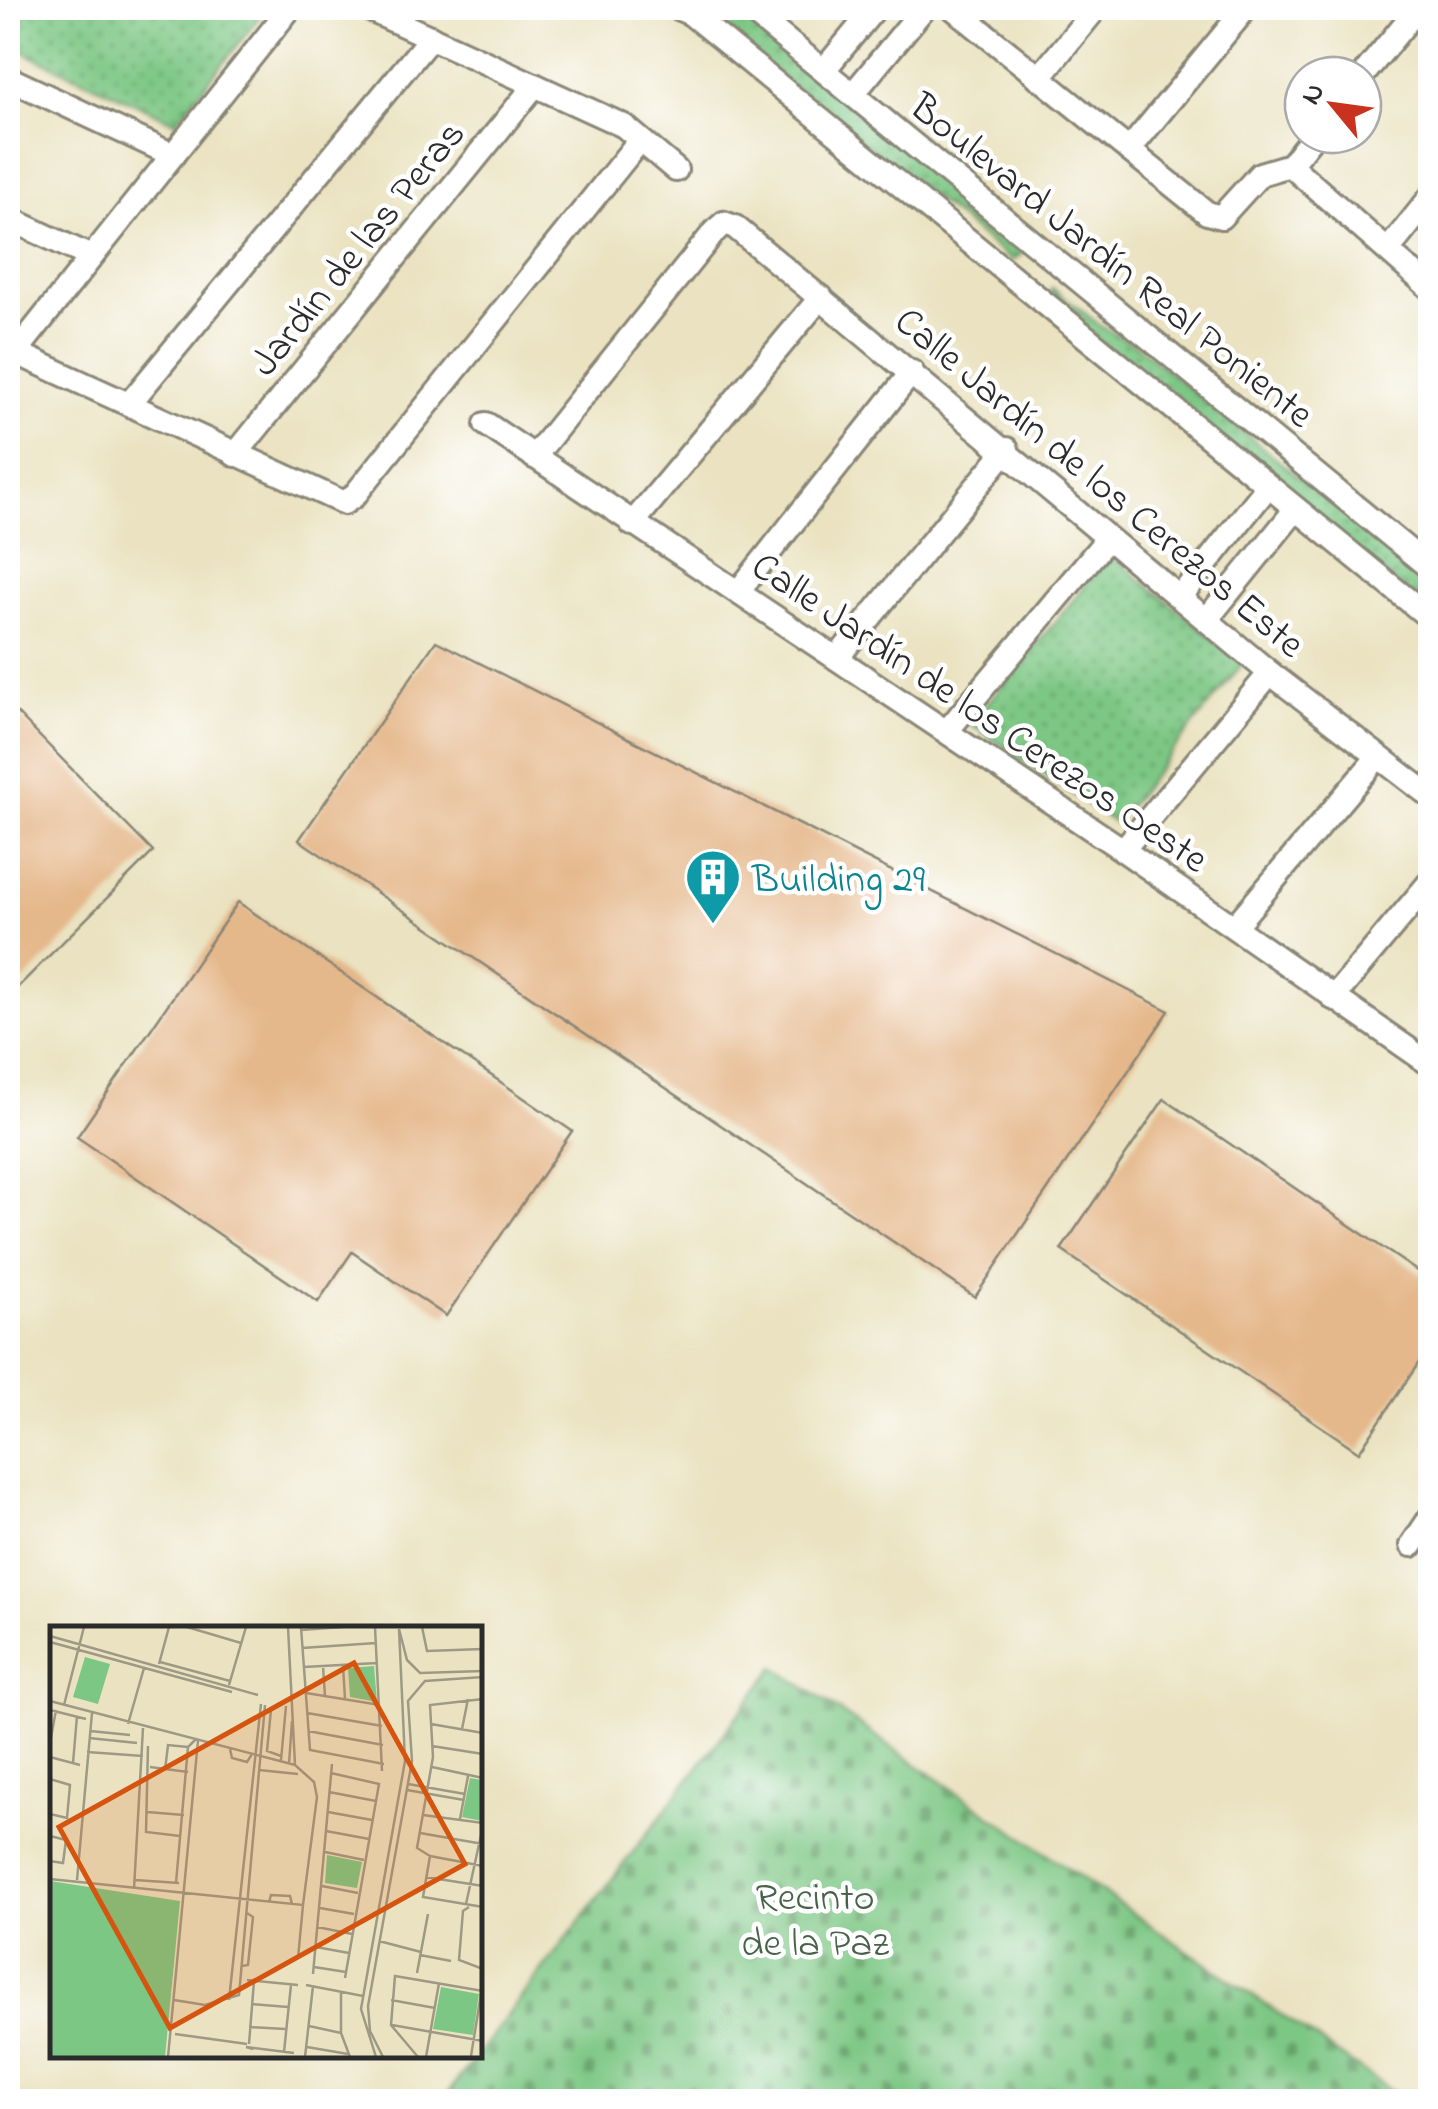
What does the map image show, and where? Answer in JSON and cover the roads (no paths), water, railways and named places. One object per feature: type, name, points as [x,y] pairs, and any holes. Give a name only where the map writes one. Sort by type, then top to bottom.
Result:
[{"type":"street","points":[[290,8],[91,258],[12,350],[330,500],[344,502],[354,496],[640,140]]},
{"type":"street","points":[[366,8],[624,126],[676,170]]},
{"type":"street","name":"Boulevard Jardín Real Poniente","points":[[676,8],[691,14],[1430,618]]},
{"type":"street","name":"Boulevard Jardín Real Poniente","points":[[747,8],[1430,568]]},
{"type":"street","points":[[824,70],[876,8]]},
{"type":"street","points":[[853,94],[924,8]]},
{"type":"street","points":[[953,8],[1215,217],[1228,212],[1260,174],[1290,165],[1298,155]]},
{"type":"street","points":[[1039,78],[1096,8]]},
{"type":"street","points":[[1129,150],[1246,8]]},
{"type":"street","points":[[1379,55],[1418,8]]},
{"type":"street","points":[[854,34],[881,60]]},
{"type":"street","points":[[129,404],[431,37]]},
{"type":"street","points":[[8,78],[173,155]]},
{"type":"street","name":"Jardín de las Peras","points":[[235,455],[535,85]]},
{"type":"street","points":[[1290,165],[1430,288]]},
{"type":"street","points":[[1389,249],[1430,198]]},
{"type":"street","points":[[8,218],[91,258]]},
{"type":"street","name":"Calle Jardín de los Cerezos Este","points":[[534,457],[724,224],[821,297],[1007,449],[1107,538],[1270,672],[1430,796]]},
{"type":"street","points":[[1023,286],[1050,255]]},
{"type":"street","points":[[632,524],[821,297]]},
{"type":"street","points":[[738,592],[912,372]]},
{"type":"street","name":"Calle Jardín de los Cerezos Oeste","points":[[486,424],[1123,850],[1430,1064]]},
{"type":"street","points":[[837,658],[1007,449]]},
{"type":"street","name":"Boulevard Jardín Real Poniente","points":[[1180,598],[1268,486]]},
{"type":"street","points":[[1206,619],[1296,509]]},
{"type":"street","points":[[1239,522],[1271,544]]},
{"type":"street","points":[[947,731],[1107,538]]},
{"type":"street","points":[[1123,850],[1270,672]]},
{"type":"street","points":[[1234,927],[1377,758]]},
{"type":"street","points":[[1333,998],[1430,882]]},
{"type":"street","points":[[1412,1545],[1430,1518]]},
{"type":"place","name":"Building 29","points":[[713,926]]},
{"type":"park label","name":"Recinto de la Paz","points":[[815,1918]]}]
